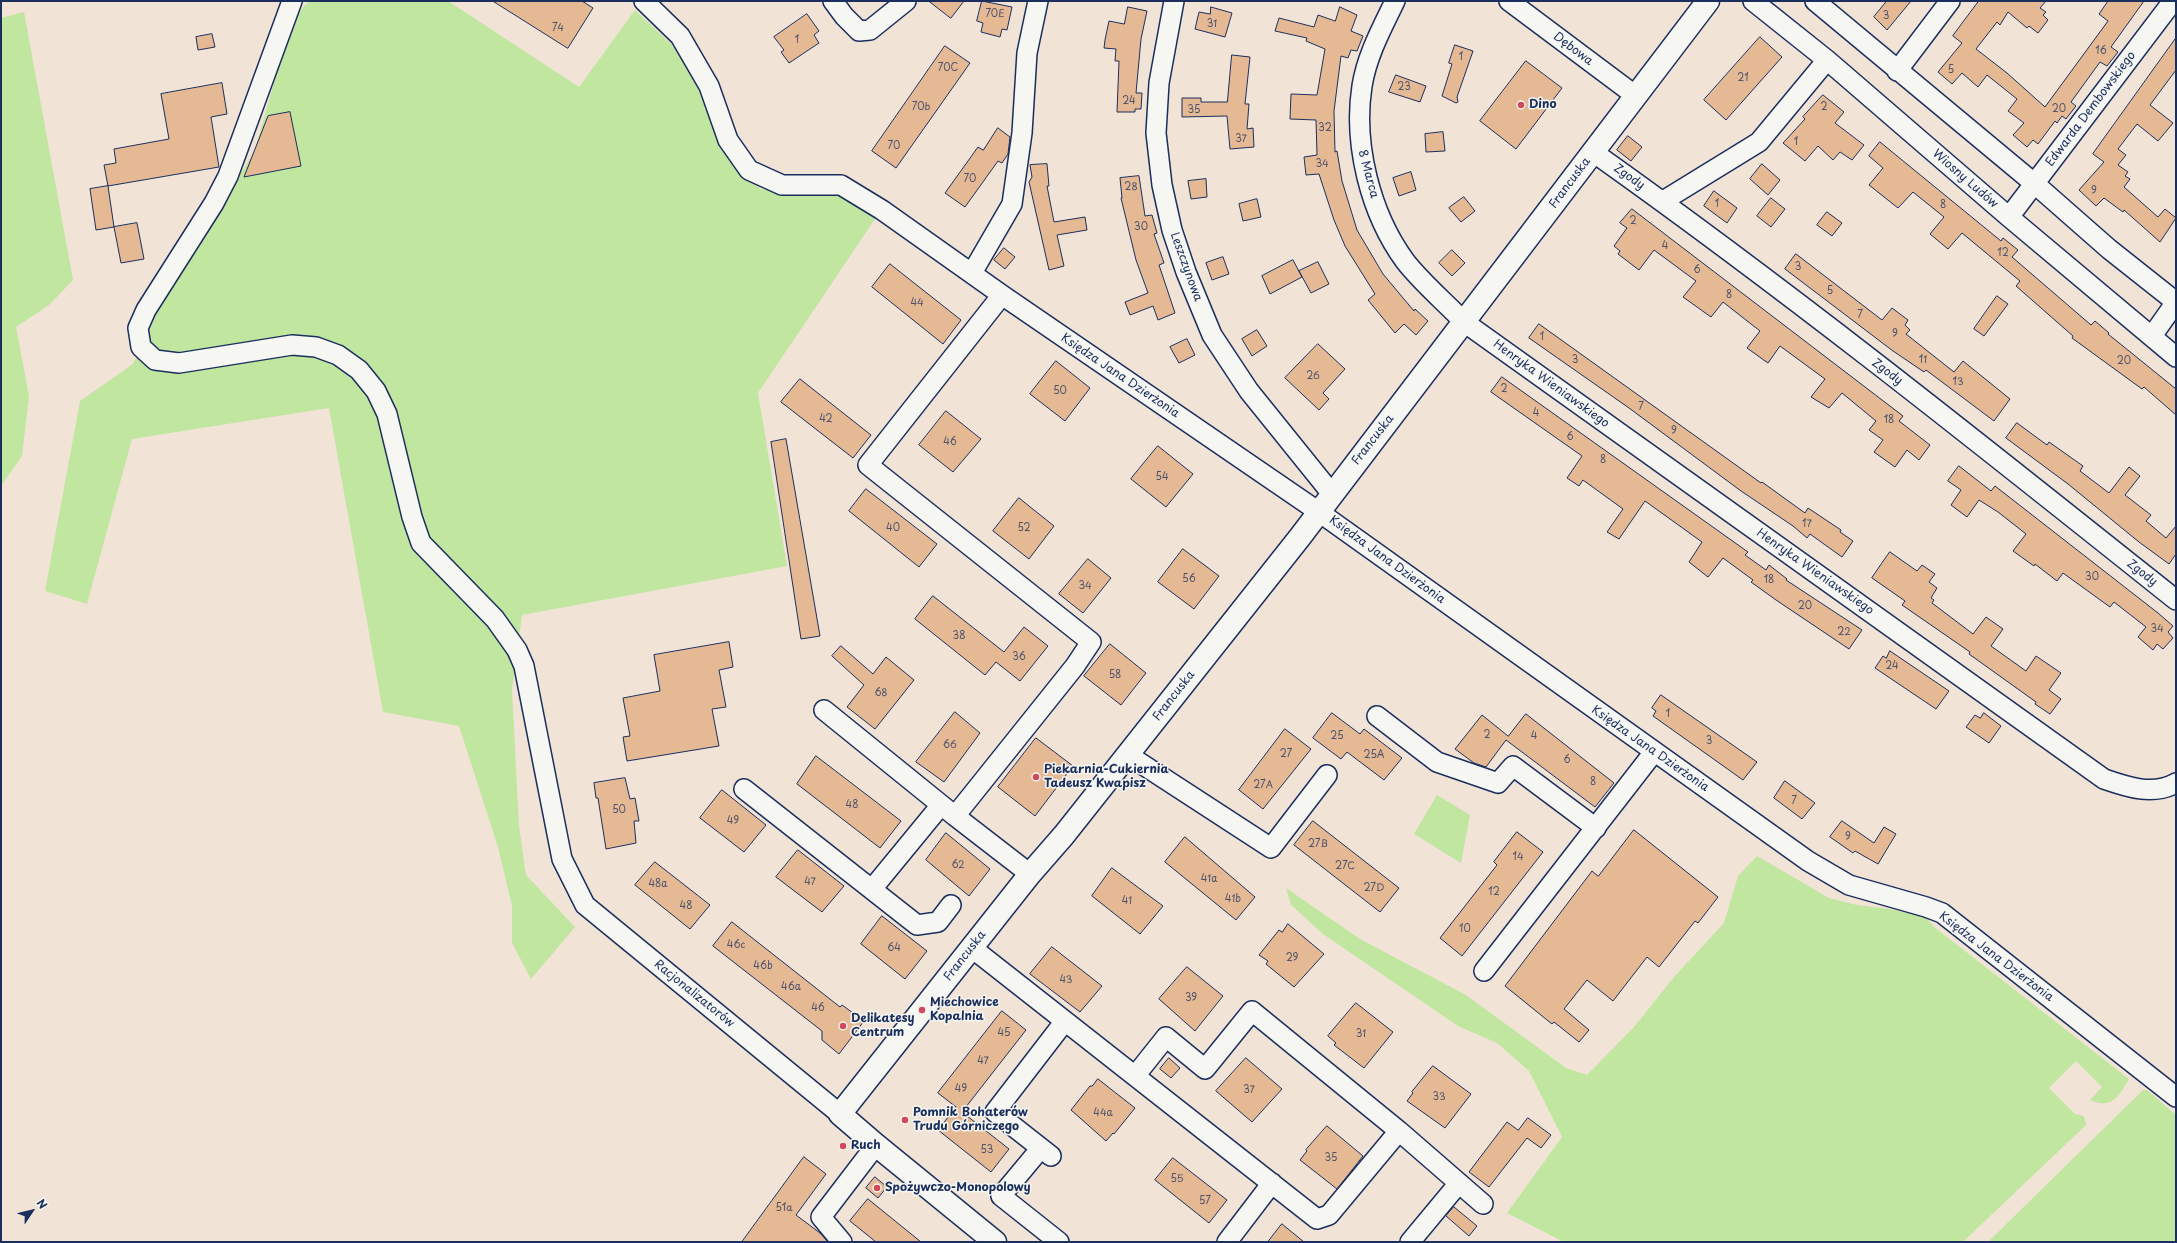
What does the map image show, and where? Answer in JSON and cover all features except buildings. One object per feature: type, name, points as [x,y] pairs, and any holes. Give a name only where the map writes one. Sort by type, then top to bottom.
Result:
[{"type":"street","name":"Racjonalizatorów","points":[[292,1],[228,176],[214,203],[146,310],[138,328],[141,347],[155,360],[179,363],[292,345],[316,347],[338,355],[359,370],[376,391],[387,414],[412,517],[422,543],[495,619],[517,650],[524,666],[562,859],[585,905],[995,1242]]},
{"type":"street","name":"Księdza Jana Dzierżonia","points":[[644,1],[680,36],[709,86],[728,140],[749,170],[782,185],[841,185],[882,210],[1002,295],[1318,512],[1808,861],[1849,885],[1926,906],[1942,914],[2176,1097]]},
{"type":"street","points":[[833,1],[844,16],[859,31],[870,30],[906,1]]},
{"type":"street","points":[[972,273],[1012,204],[1022,133],[1027,53],[1038,1]]},
{"type":"street","name":"Leszczynowa","points":[[1174,1],[1159,83],[1156,133],[1162,185],[1172,230],[1186,272],[1212,335],[1248,391],[1332,494]]},
{"type":"street","name":"8 Marca","points":[[1395,1],[1374,45],[1362,86],[1359,140],[1370,185],[1384,226],[1406,262],[1464,322]]},
{"type":"street","name":"Dębowa","points":[[1509,1],[1636,96]]},
{"type":"street","name":"Francuska","points":[[840,1114],[1030,874],[1064,835],[1128,755],[1318,512],[1708,1]]},
{"type":"street","name":"Wiosny Ludów","points":[[1754,1],[1827,60],[2009,217],[2176,357]]},
{"type":"street","points":[[1815,1],[1897,71],[2035,184],[2109,249],[2176,302],[2152,336]]},
{"type":"street","points":[[1897,71],[1950,1]]},
{"type":"street","name":"Edwarda Dembowskiego","points":[[2009,217],[2173,1]]},
{"type":"street","points":[[1663,201],[1759,142],[1827,60]]},
{"type":"street","name":"Zgody","points":[[1594,152],[1663,201],[1964,431],[2176,600]]},
{"type":"street","points":[[872,889],[948,811],[1075,666],[1091,642],[868,465],[1002,295]]},
{"type":"street","name":"Henryka Wieniawskiego","points":[[1464,322],[2104,779],[2130,788],[2146,789],[2166,789],[2176,783]]},
{"type":"street","points":[[824,710],[948,811],[1030,874]]},
{"type":"street","points":[[1377,716],[1437,762],[1498,783],[1513,766],[1596,828]]},
{"type":"street","points":[[1484,971],[1654,752]]},
{"type":"street","points":[[1128,755],[1272,848],[1327,775]]},
{"type":"street","points":[[744,789],[917,925],[938,922],[951,905]]},
{"type":"street","points":[[972,948],[1317,1219],[1329,1215],[1399,1131]]},
{"type":"street","points":[[1135,1076],[1166,1037],[1205,1069],[1252,1011],[1399,1131],[1483,1204]]},
{"type":"street","points":[[1059,1242],[1002,1196],[1046,1152],[995,1112],[1065,1021]]},
{"type":"street","points":[[842,1242],[821,1217],[876,1145]]},
{"type":"street","points":[[1227,1242],[1272,1183]]},
{"type":"street","points":[[1410,1242],[1459,1183]]},
{"type":"green space","points":[[310,1],[448,1],[579,87],[635,10],[672,45],[701,86],[728,159],[761,189],[795,194],[838,192],[877,216],[758,393],[787,566],[522,615],[512,689],[519,826],[526,875],[575,927],[531,979],[512,943],[512,906],[498,847],[459,726],[383,712],[329,408],[132,439],[87,604],[45,591],[80,401],[133,364],[160,306],[255,150],[289,29],[303,7]]},
{"type":"green space","points":[[24,12],[73,280],[49,305],[16,327],[29,396],[22,456],[1,486],[1,18]]},
{"type":"green space","points":[[1437,795],[1470,815],[1461,863],[1414,834]]},
{"type":"green space","points":[[1757,856],[1829,898],[1857,905],[1890,909],[1926,917],[1933,926],[2129,1079],[2122,1091],[2114,1100],[2098,1103],[2090,1100],[2102,1087],[2076,1061],[2049,1088],[2075,1114],[2084,1116],[2086,1125],[1963,1242],[1564,1242],[1507,1213],[1562,1137],[1529,1071],[1497,1043],[1458,1026],[1323,934],[1291,905],[1286,888],[1360,939],[1466,995],[1566,1068],[1587,1075],[1634,1027],[1674,977],[1724,923],[1738,876]]},
{"type":"green space","points":[[2143,1090],[2147,1090],[2176,1115],[2176,1242],[1988,1242]]},
{"type":"place","name":"Dino","points":[[1521,105]]},
{"type":"place","name":"Piekarnia-Cukiernia Tadeusz Kwapisz","points":[[1036,777]]},
{"type":"place","name":"Miechowice Kopalnia","points":[[922,1010]]},
{"type":"place","name":"Delikatesy Centrum","points":[[843,1026]]},
{"type":"place","name":"Pomnik Bohaterów Trudu Górniczego","points":[[905,1120]]},
{"type":"place","name":"Ruch","points":[[843,1146]]},
{"type":"place","name":"Spożywczo-Monopolowy","points":[[877,1188]]}]
